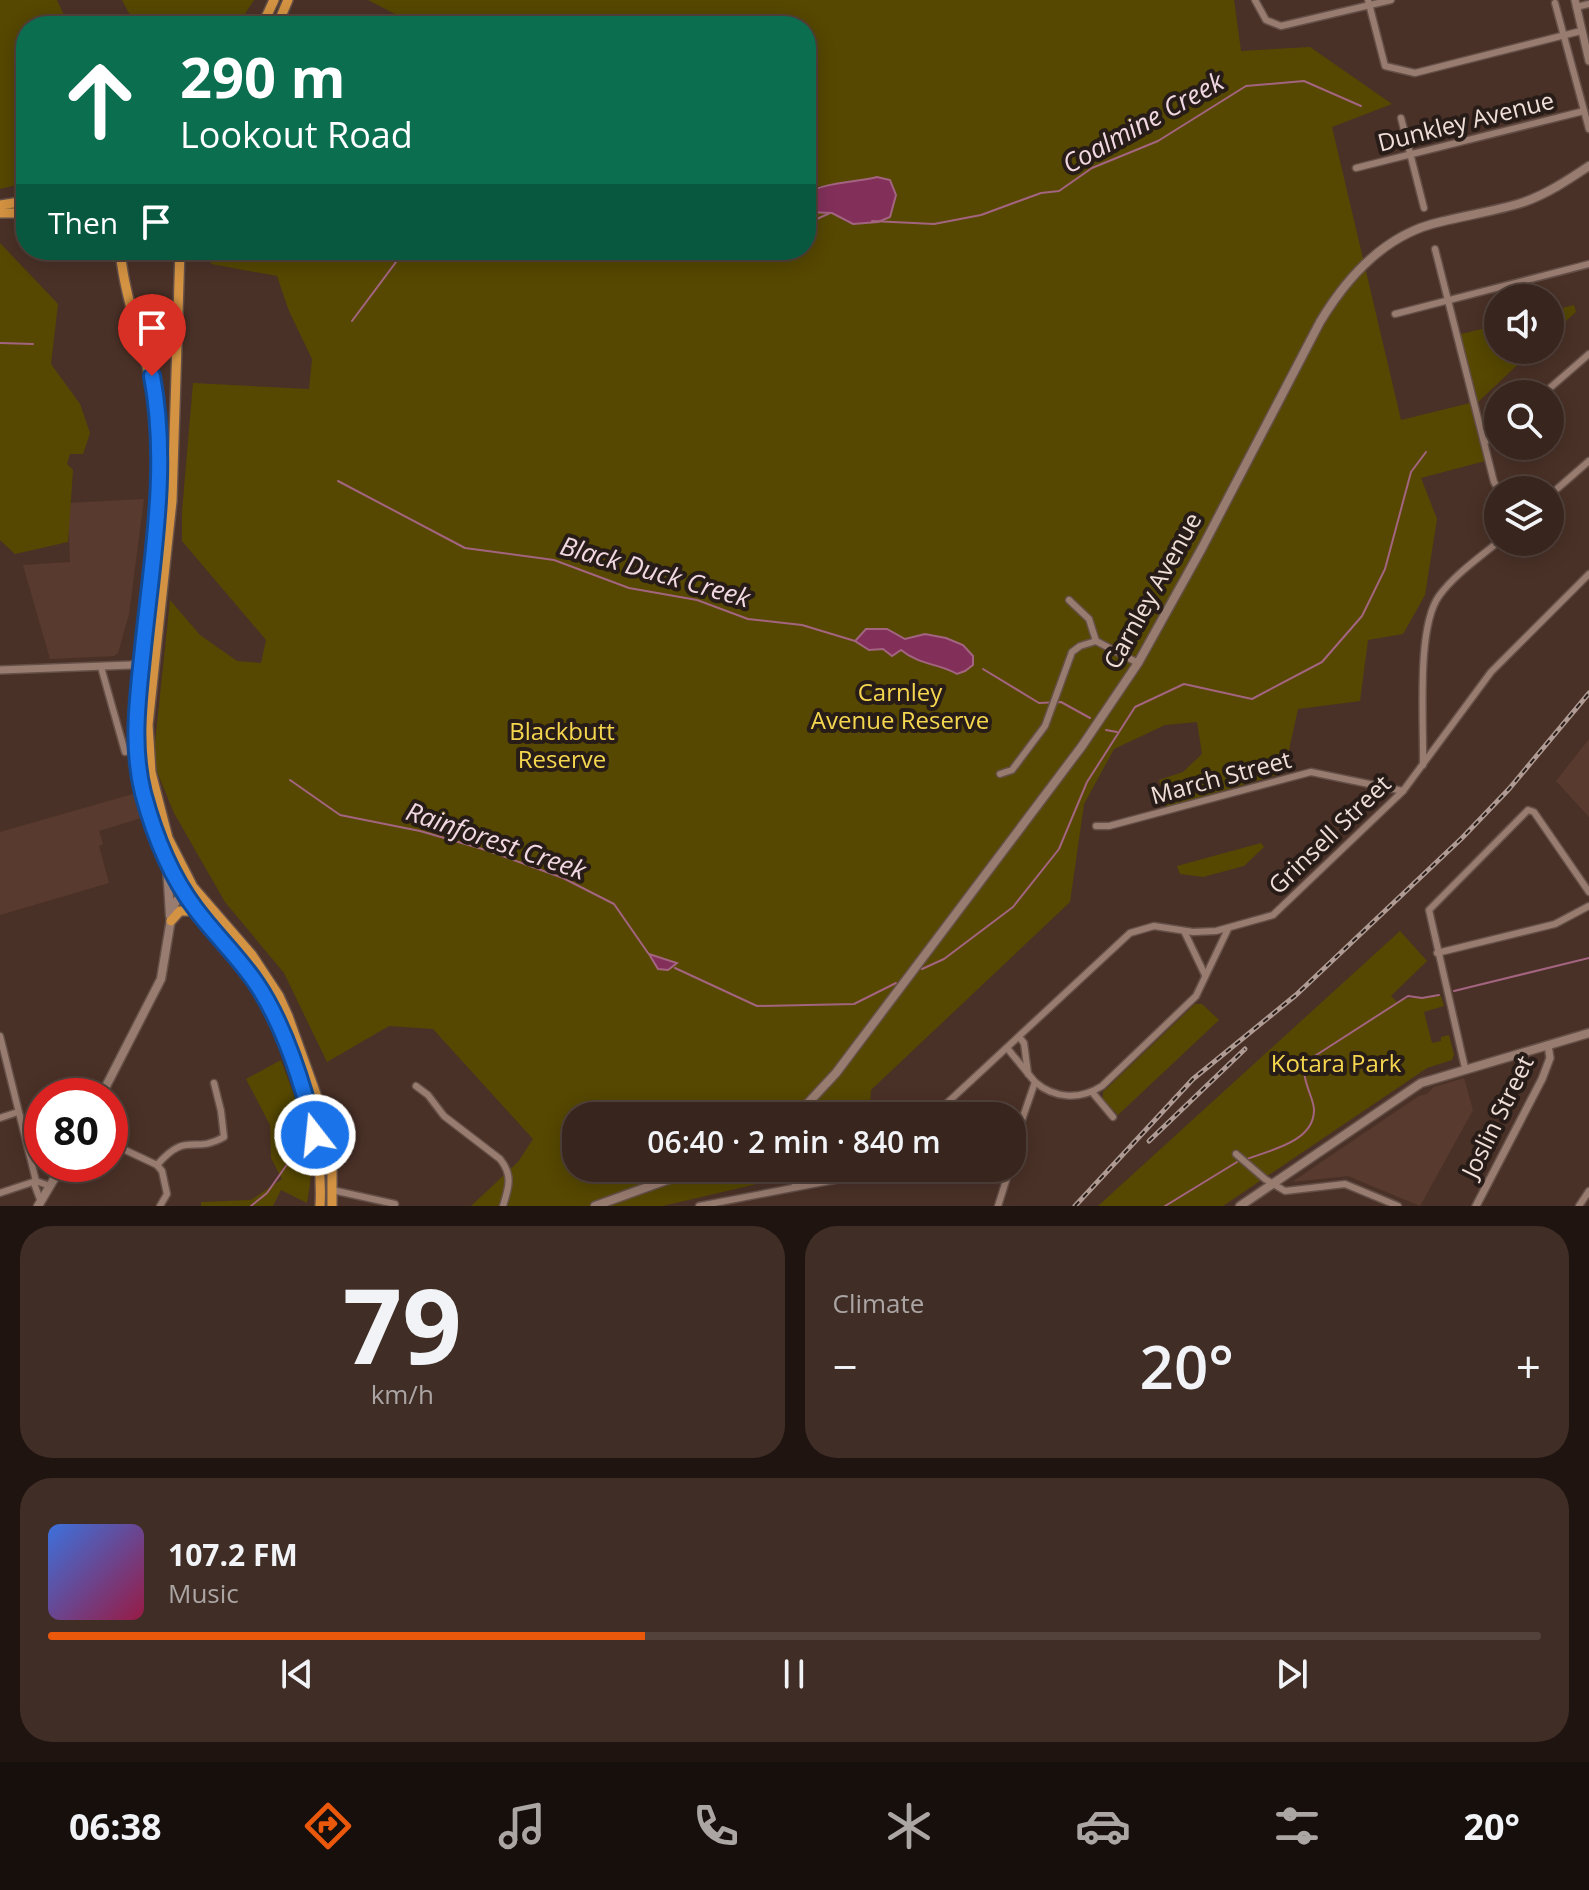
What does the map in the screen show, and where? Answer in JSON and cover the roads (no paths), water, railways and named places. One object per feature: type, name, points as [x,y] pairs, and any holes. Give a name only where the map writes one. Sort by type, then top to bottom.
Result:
[{"type":"highway","points":[[122,260],[152,376],[159,441],[136,719],[136,753],[143,792],[165,858],[188,890],[252,955],[279,996],[322,1111],[332,1160],[332,1206]]},
{"type":"highway","points":[[180,260],[172,501],[147,733],[151,772],[168,838],[196,911],[258,985],[281,1031],[311,1117],[320,1166],[320,1206]]},
{"type":"highway","points":[[171,921],[180,911],[196,911]]},
{"type":"main road","name":"Carnley Avenue","points":[[810,1102],[877,1019],[1082,746],[1138,663],[1202,548],[1308,343],[1348,281],[1385,247],[1419,228],[1526,201],[1589,166]]},
{"type":"main road","points":[[165,858],[171,921]]},
{"type":"main road","points":[[110,1078],[159,985],[176,902],[188,890]]},
{"type":"main road","points":[[1240,1206],[1414,1087],[1465,1068],[1589,1033]]},
{"type":"main road","points":[[40,1205],[52,1182]]},
{"type":"main road","points":[[595,1206],[661,1182]]},
{"type":"street","points":[[1255,0],[1266,20],[1281,26],[1391,0]]},
{"type":"street","points":[[1369,3],[1385,66],[1415,73],[1581,31]]},
{"type":"street","points":[[1555,3],[1589,129]]},
{"type":"street","points":[[1589,4],[1576,3],[1589,61]]},
{"type":"street","name":"Dunkley Avenue","points":[[1356,168],[1584,111]]},
{"type":"street","points":[[1401,118],[1424,208]]},
{"type":"street","points":[[1435,249],[1484,442]]},
{"type":"street","points":[[1395,314],[1589,264]]},
{"type":"street","points":[[1559,380],[1589,354]]},
{"type":"street","points":[[1564,483],[1589,461]]},
{"type":"street","points":[[1423,765],[1424,662],[1433,604],[1441,592],[1484,554]]},
{"type":"street","name":"Grinsell Street","points":[[948,1102],[1130,933],[1154,926],[1204,932],[1228,929],[1273,915],[1403,791],[1491,672],[1589,574]]},
{"type":"street","points":[[1069,600],[1089,619],[1096,641],[1138,663]]},
{"type":"street","points":[[1000,774],[1012,770],[1045,726],[1058,698],[1072,652],[1096,641]]},
{"type":"street","points":[[0,670],[141,663],[156,650]]},
{"type":"street","points":[[101,667],[125,752]]},
{"type":"street","name":"March Street","points":[[1096,826],[1109,826],[1311,772],[1403,791]]},
{"type":"street","points":[[1465,1068],[1429,910],[1528,810],[1534,812],[1589,892]]},
{"type":"street","points":[[1437,953],[1559,922],[1589,906]]},
{"type":"street","points":[[1007,1048],[1035,1082],[1060,1095],[1078,1096],[1092,1092],[1189,1004],[1199,991],[1228,929]]},
{"type":"street","points":[[1184,931],[1205,975]]},
{"type":"street","points":[[0,1036],[24,1135]]},
{"type":"street","points":[[1019,1037],[1024,1043],[1028,1074]]},
{"type":"street","name":"Joslin Street","points":[[1476,1206],[1542,1079],[1550,1058],[1548,1045]]},
{"type":"street","points":[[1026,1108],[1035,1082]]},
{"type":"street","points":[[157,1165],[169,1151],[181,1144],[212,1144],[224,1137],[214,1083]]},
{"type":"street","points":[[416,1086],[428,1095],[444,1116],[507,1167],[509,1187],[503,1206]]},
{"type":"street","points":[[1092,1092],[1113,1117]]},
{"type":"street","points":[[0,1118],[18,1112]]},
{"type":"street","points":[[128,1151],[157,1165],[162,1171],[167,1194],[160,1206]]},
{"type":"street","points":[[1236,1154],[1285,1191],[1345,1184],[1398,1206]]},
{"type":"street","points":[[0,1193],[33,1182]]},
{"type":"street","points":[[36,1182],[40,1205]]},
{"type":"street","points":[[39,1182],[50,1186]]},
{"type":"street","points":[[794,1182],[798,1186]]},
{"type":"street","points":[[699,1206],[820,1182]]},
{"type":"street","points":[[998,1206],[1006,1182]]},
{"type":"street","points":[[320,1190],[395,1204]]},
{"type":"street","points":[[1579,1206],[1589,1191]]},
{"type":"waterway","name":"Coalmine Creek","points":[[872,221],[934,224],[981,215],[1041,193],[1059,191],[1092,168],[1158,141],[1246,86],[1304,81],[1361,106]]},
{"type":"waterway","name":"Coalmine Creek","points":[[816,219],[830,213]]},
{"type":"waterway","points":[[352,321],[398,260]]},
{"type":"waterway","points":[[0,343],[33,344]]},
{"type":"waterway","name":"Rainforest Creek","points":[[922,969],[944,959],[1013,907],[1059,849],[1087,782],[1135,707],[1184,684],[1252,699],[1322,662],[1362,616],[1385,569],[1411,472],[1426,452]]},
{"type":"waterway","name":"Black Duck Creek","points":[[338,481],[465,548],[554,560],[629,588],[697,600],[748,619],[802,625],[855,641]]},
{"type":"waterway","name":"Black Duck Creek","points":[[983,669],[1039,703],[1061,702],[1090,718]]},
{"type":"waterway","name":"Black Duck Creek","points":[[1106,730],[1117,732]]},
{"type":"waterway","name":"Rainforest Creek","points":[[290,780],[340,815],[420,831],[486,850],[563,878],[614,904],[648,953]]},
{"type":"waterway","points":[[1454,991],[1589,958]]},
{"type":"waterway","name":"Rainforest Creek","points":[[675,968],[757,1006],[854,1004],[896,983]]},
{"type":"waterway","points":[[1247,1159],[1289,1143],[1307,1130],[1314,1110],[1305,1076],[1307,1061],[1408,996],[1422,998],[1439,995]]},
{"type":"waterway","points":[[1165,1206],[1237,1162]]},
{"type":"waterway","points":[[251,1206],[267,1193],[288,1163]]},
{"type":"railway","points":[[1075,1206],[1193,1079],[1296,995],[1462,838],[1509,789],[1589,693]]},
{"type":"railway","points":[[1149,1141],[1245,1049]]},
{"type":"park label","name":"Carnley Avenue Reserve","points":[[900,707]]},
{"type":"park label","name":"Blackbutt Reserve","points":[[562,746]]},
{"type":"park label","name":"Kotara Park","points":[[1336,1064]]}]
